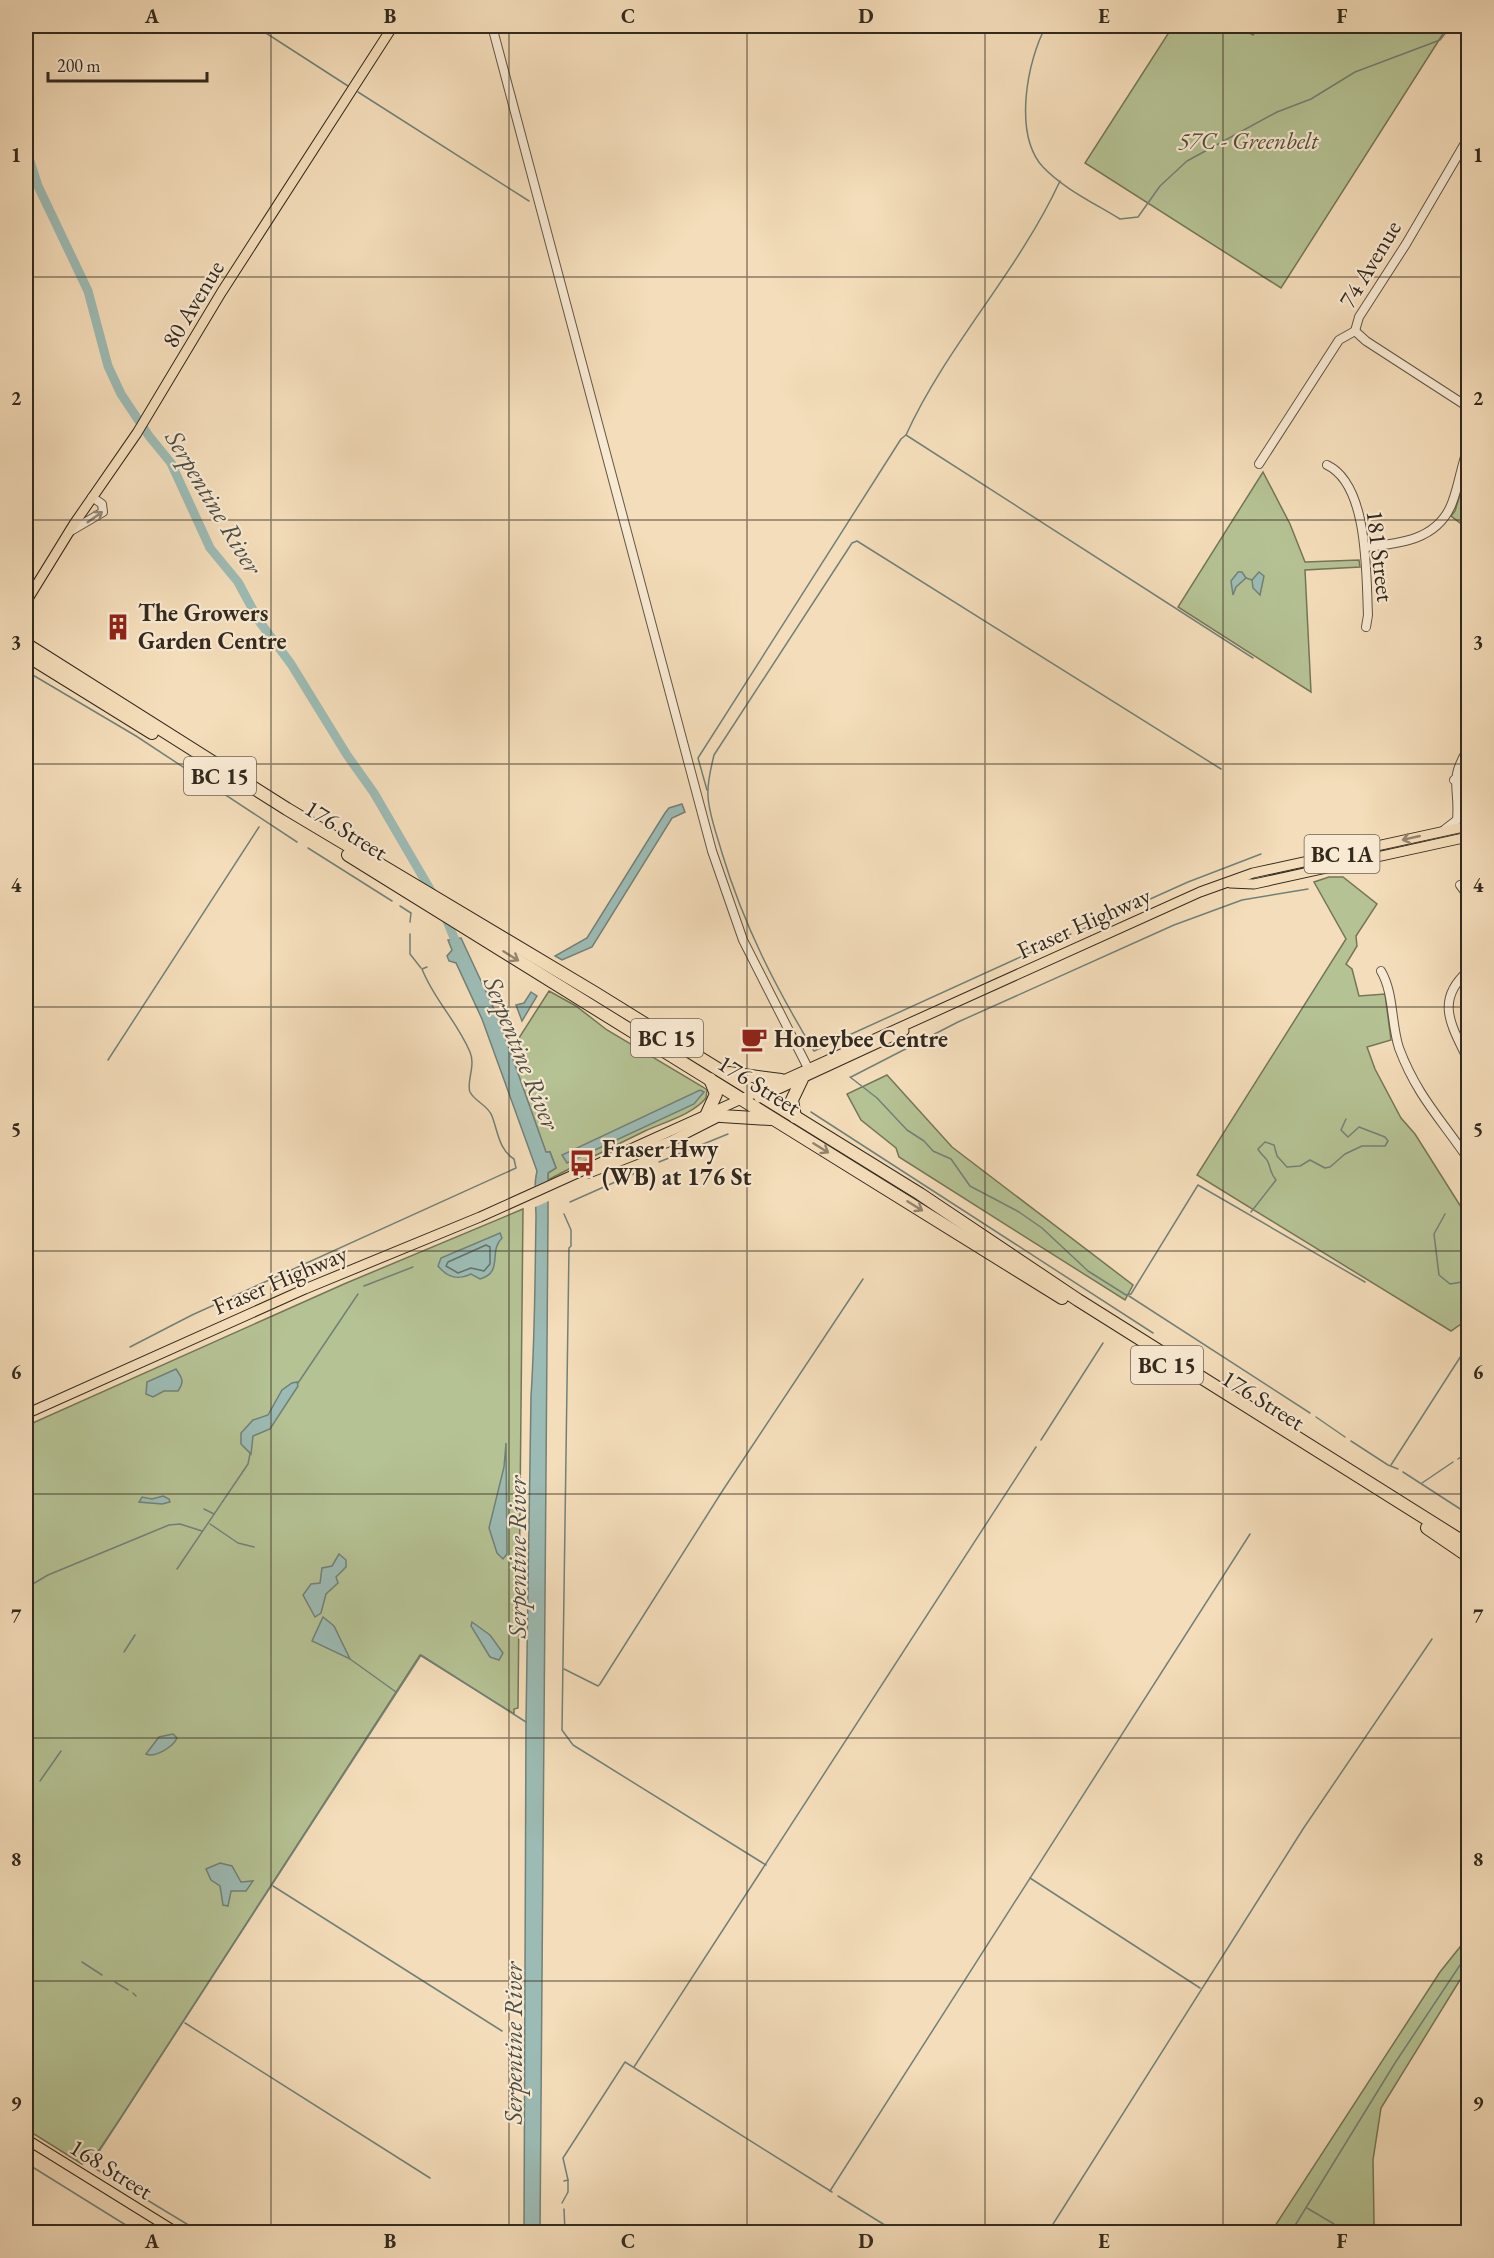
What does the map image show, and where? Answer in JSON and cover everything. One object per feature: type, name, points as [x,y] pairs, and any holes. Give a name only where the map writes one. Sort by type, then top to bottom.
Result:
[{"type":"highway","name":"176 Street","points":[[27,646],[287,809],[722,1072],[777,1120],[1468,1556]]},
{"type":"highway","name":"176 Street","points":[[27,646],[414,897],[710,1079],[795,1117]]},
{"type":"highway","points":[[722,1072],[782,1080]]},
{"type":"highway","points":[[795,1117],[792,1100],[805,1073]]},
{"type":"highway","points":[[706,1116],[716,1094],[710,1079]]},
{"type":"highway","points":[[721,1116],[777,1120]]},
{"type":"highway","name":"BC 15","points":[[795,1117],[920,1194],[1078,1300],[1468,1545]]},
{"type":"main road","name":"80 Avenue","points":[[26,602],[69,532],[137,433],[221,293],[393,26]]},
{"type":"main road","name":"Fraser Highway","points":[[26,1414],[305,1289],[753,1097],[967,997],[1217,885],[1253,873],[1467,827]]},
{"type":"main road","name":"Fraser Highway","points":[[1217,885],[1254,884],[1468,838]]},
{"type":"main road","points":[[753,1097],[885,1037]]},
{"type":"main road","name":"Fraser Highway","points":[[552,1184],[609,1167],[721,1116],[782,1080],[805,1073]]},
{"type":"main road","name":"168 Street","points":[[26,2139],[176,2232]]},
{"type":"street","points":[[492,26],[712,851],[750,956],[805,1073]]},
{"type":"street","name":"74 Avenue","points":[[1259,464],[1339,340],[1354,331],[1359,317],[1406,244],[1468,138]]},
{"type":"street","points":[[1354,331],[1468,407]]},
{"type":"street","points":[[1365,547],[1407,541],[1432,530],[1451,506],[1468,448]]},
{"type":"street","name":"181 Street","points":[[1327,465],[1337,471],[1352,497],[1359,516],[1365,547],[1366,627]]},
{"type":"street","points":[[69,532],[103,512],[102,504],[92,497]]},
{"type":"street","points":[[1468,749],[1459,764],[1454,780],[1468,838]]},
{"type":"street","points":[[1454,780],[1468,788]]},
{"type":"street","points":[[1442,832],[1457,820],[1458,799]]},
{"type":"street","points":[[1460,885],[1468,896]]},
{"type":"street","points":[[1381,971],[1386,981],[1395,1034],[1414,1080],[1428,1107],[1468,1159]]},
{"type":"street","points":[[1468,971],[1459,980],[1451,994],[1448,1013],[1453,1032],[1468,1060]]},
{"type":"green space","name":"57C - Greenbelt","points":[[1173,26],[1238,26],[1253,35],[1259,26],[1448,26],[1281,288],[1085,163]]},
{"type":"green space","points":[[1263,472],[1290,524],[1305,562],[1359,560],[1360,567],[1305,570],[1311,692],[1178,607]]},
{"type":"green space","points":[[1465,478],[1468,481],[1468,529],[1451,516],[1455,511]]},
{"type":"green space","points":[[1329,877],[1343,877],[1377,904],[1356,936],[1357,946],[1346,964],[1352,969],[1359,996],[1385,994],[1391,1040],[1367,1047],[1375,1069],[1401,1118],[1415,1134],[1468,1218],[1468,1319],[1451,1331],[1197,1175],[1346,939],[1314,882]]},
{"type":"green space","points":[[549,991],[576,1006],[607,1030],[703,1087],[707,1090],[706,1098],[686,1114],[645,1131],[548,1180],[548,1173],[556,1168],[550,1152],[546,1153],[510,1052]]},
{"type":"green space","points":[[887,1075],[952,1147],[1133,1285],[1125,1300],[899,1157],[896,1148],[861,1120],[847,1094]]},
{"type":"green space","points":[[523,1209],[518,1708],[514,1709],[514,1714],[420,1655],[118,2122],[95,2156],[82,2164],[26,2129],[26,1426],[344,1284]]},
{"type":"green space","points":[[1468,1937],[1468,1967],[1381,2108],[1373,2160],[1374,2223],[1377,2232],[1271,2232],[1440,1972]]},
{"type":"water","points":[[1238,572],[1242,572],[1246,578],[1236,587],[1233,595],[1231,581]]},
{"type":"water","points":[[1259,572],[1264,576],[1260,595],[1253,588],[1252,580]]},
{"type":"water","points":[[682,804],[685,812],[672,818],[592,947],[562,960],[555,956],[587,938],[665,813],[669,808]]},
{"type":"water","points":[[461,938],[496,1013],[501,1012],[504,1018],[499,1020],[546,1152],[550,1152],[556,1168],[548,1173],[540,2232],[524,2232],[526,1722],[537,1171],[482,1019],[456,963],[449,961],[447,956],[452,950],[448,940]]},
{"type":"water","points":[[531,992],[537,996],[522,1021],[516,1005],[524,1003]]},
{"type":"water","points":[[700,1090],[704,1092],[694,1104],[567,1163],[562,1155]]},
{"type":"water","points":[[500,1233],[502,1238],[496,1249],[494,1266],[487,1276],[480,1279],[471,1274],[453,1277],[438,1266],[441,1258]]},
{"type":"water","points":[[176,1369],[182,1380],[178,1391],[164,1391],[153,1397],[146,1394],[147,1382]]},
{"type":"water","points":[[297,1382],[298,1386],[270,1429],[253,1436],[251,1454],[241,1444],[241,1433],[253,1420],[268,1415],[282,1390]]},
{"type":"water","points":[[506,1443],[507,1554],[503,1559],[497,1553],[489,1528],[504,1467]]},
{"type":"water","points":[[163,1496],[170,1502],[162,1504],[139,1502],[142,1497],[152,1499]]},
{"type":"water","points":[[339,1554],[346,1560],[346,1567],[336,1577],[338,1583],[326,1594],[321,1613],[315,1617],[303,1595],[311,1584],[320,1583],[322,1568],[332,1566]]},
{"type":"water","points":[[323,1617],[334,1626],[350,1659],[312,1641]]},
{"type":"water","points":[[472,1622],[490,1635],[503,1653],[499,1660],[490,1657],[471,1626]]},
{"type":"water","points":[[173,1734],[177,1738],[168,1748],[159,1753],[146,1754],[159,1737]]},
{"type":"water","points":[[220,1863],[232,1866],[241,1882],[253,1881],[246,1891],[231,1891],[228,1906],[223,1905],[220,1886],[211,1880],[206,1869]]},
{"type":"pier","points":[[551,1179],[551,1200],[533,1208],[530,1188]]},
{"type":"waterway","points":[[255,26],[348,86]]},
{"type":"waterway","points":[[1046,26],[1033,58],[1026,97],[1028,136],[1034,153],[1043,167],[1060,182],[1120,219],[1138,217],[1160,186],[1187,161],[1277,112],[1311,99],[1355,72],[1440,40],[1451,26]]},
{"type":"waterway","points":[[358,92],[529,201]]},
{"type":"waterway","name":"Serpentine River","points":[[26,149],[38,186],[88,291],[108,366],[121,394],[149,436],[171,463],[210,548],[238,582],[259,621],[291,664],[347,755],[374,793],[434,896]]},
{"type":"waterway","points":[[707,790],[698,758],[901,439],[906,435],[941,370],[1024,246],[1060,181]]},
{"type":"waterway","points":[[906,435],[1253,658]]},
{"type":"waterway","points":[[1071,934],[814,1051],[786,1003],[750,931],[731,880],[710,810],[709,780],[714,755],[852,543],[857,541],[1221,769]]},
{"type":"waterway","points":[[1246,578],[1252,580]]},
{"type":"waterway","points":[[26,671],[136,736],[297,842]]},
{"type":"waterway","points":[[108,1060],[259,827]]},
{"type":"waterway","points":[[308,848],[392,901]]},
{"type":"waterway","points":[[1079,931],[1188,882],[1261,854]]},
{"type":"waterway","points":[[851,1077],[958,1022],[1174,925],[1242,900],[1308,889]]},
{"type":"waterway","points":[[400,906],[411,913],[410,922]]},
{"type":"waterway","name":"Serpentine River","points":[[445,916],[459,950]]},
{"type":"waterway","points":[[410,934],[410,954],[421,968]]},
{"type":"waterway","points":[[130,1347],[192,1315],[516,1168],[514,1159],[502,1146],[490,1112],[470,1092],[472,1057],[459,1030],[427,980],[422,969],[427,967]]},
{"type":"waterway","points":[[850,1077],[877,1098],[907,1130],[924,1141],[933,1151],[951,1159],[970,1186],[1019,1212],[1042,1228],[1088,1271],[1126,1295],[1131,1294],[1198,1185],[1365,1282]]},
{"type":"waterway","points":[[811,1112],[1153,1333]]},
{"type":"waterway","points":[[1251,1212],[1276,1180],[1267,1160],[1258,1149],[1265,1142],[1274,1145],[1277,1156],[1287,1167],[1300,1166],[1310,1160],[1325,1168],[1330,1167],[1345,1154],[1362,1146],[1385,1146],[1388,1141],[1385,1137],[1359,1127],[1348,1137],[1341,1130],[1346,1119]]},
{"type":"waterway","points":[[659,1162],[728,1134]]},
{"type":"waterway","points":[[570,1202],[640,1171]]},
{"type":"waterway","points":[[564,1214],[571,1230],[571,1246],[569,1248],[562,1730],[573,1745],[766,1865]]},
{"type":"waterway","points":[[1445,1214],[1434,1234],[1439,1275],[1450,1284],[1468,1281]]},
{"type":"waterway","points":[[364,1286],[413,1267]]},
{"type":"waterway","points":[[564,1669],[598,1686],[600,1684],[723,1490],[863,1279]]},
{"type":"waterway","points":[[298,1383],[358,1294]]},
{"type":"waterway","points":[[1129,1296],[1310,1413]]},
{"type":"waterway","points":[[1041,1440],[1103,1343]]},
{"type":"waterway","points":[[1391,1465],[1468,1345]]},
{"type":"waterway","points":[[1316,1417],[1345,1437]]},
{"type":"waterway","points":[[1351,1441],[1398,1469]]},
{"type":"waterway","points":[[634,2067],[1036,1447]]},
{"type":"waterway","points":[[1458,1459],[1468,1452]]},
{"type":"waterway","points":[[177,1569],[248,1464],[250,1454]]},
{"type":"waterway","points":[[1422,1483],[1453,1462]]},
{"type":"waterway","points":[[1403,1472],[1468,1514]]},
{"type":"waterway","points":[[204,1509],[214,1514]]},
{"type":"waterway","points":[[26,1588],[48,1575],[169,1525],[180,1524],[202,1531]]},
{"type":"waterway","points":[[210,1524],[238,1543],[254,1547]]},
{"type":"waterway","points":[[830,2191],[1250,1534]]},
{"type":"waterway","points":[[124,1652],[135,1635]]},
{"type":"waterway","points":[[1048,2232],[1303,1829],[1432,1639]]},
{"type":"waterway","points":[[200,2232],[91,2166],[96,2156],[421,1655],[526,1722]]},
{"type":"waterway","points":[[350,1659],[396,1692]]},
{"type":"waterway","points":[[40,1781],[61,1751]]},
{"type":"waterway","points":[[1030,1878],[1200,1988]]},
{"type":"waterway","points":[[273,1886],[502,2031]]},
{"type":"waterway","points":[[1291,2232],[1395,2063],[1468,1953]]},
{"type":"waterway","points":[[82,1962],[102,1975]]},
{"type":"waterway","points":[[115,1982],[128,1990]]},
{"type":"waterway","points":[[133,1993],[136,1996]]},
{"type":"waterway","points":[[185,2023],[430,2178]]},
{"type":"waterway","points":[[568,2180],[563,2158],[625,2062],[832,2192]]},
{"type":"waterway","points":[[26,2163],[137,2232]]},
{"type":"waterway","points":[[562,2203],[568,2192],[568,2180],[564,2181]]},
{"type":"waterway","points":[[838,2196],[896,2232]]},
{"type":"waterway","points":[[1307,2208],[1334,2224]]},
{"type":"waterway","points":[[564,2209],[565,2232]]},
{"type":"place","name":"The Growers Garden Centre","points":[[118,627]]},
{"type":"place","name":"Honeybee Centre","points":[[754,1039]]},
{"type":"place","name":"Fraser Hwy (WB) at 176 St","points":[[582,1163]]}]
